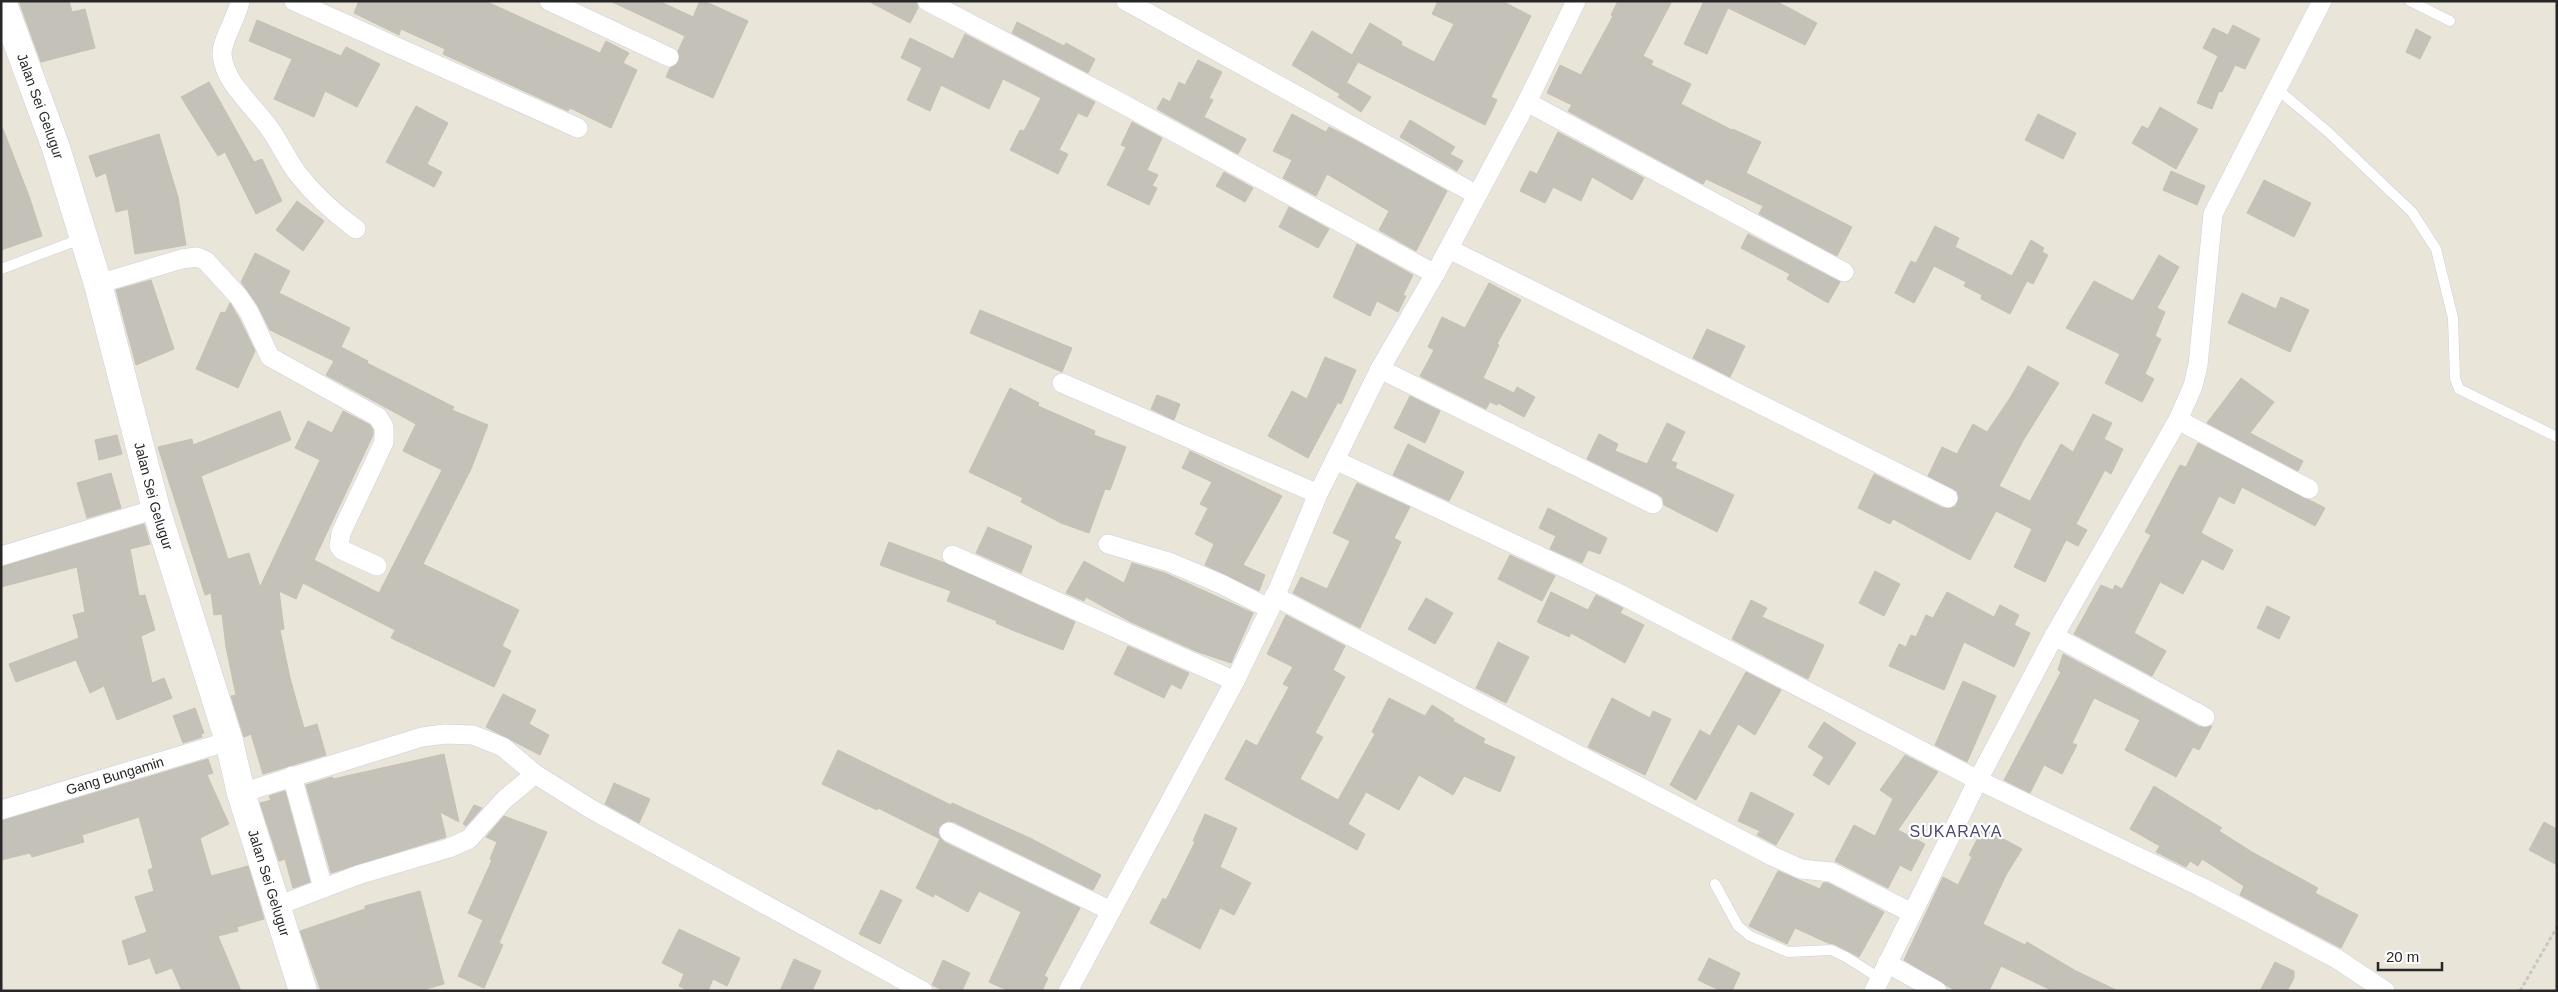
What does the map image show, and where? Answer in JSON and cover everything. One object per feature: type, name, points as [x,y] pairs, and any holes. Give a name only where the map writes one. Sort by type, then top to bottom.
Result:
[{"type":"main road","name":"Jalan Sei Gelugur","points":[[2,1],[56,148],[98,284],[156,509],[229,741],[241,793],[303,991]]},
{"type":"street","points":[[240,1],[238,12],[222,51],[223,59],[234,84],[270,128],[298,173],[333,212],[356,229]]},
{"type":"street","points":[[294,1],[578,128]]},
{"type":"street","points":[[549,1],[669,57]]},
{"type":"street","points":[[927,1],[1112,98],[1435,274]]},
{"type":"street","points":[[1126,1],[1477,195]]},
{"type":"street","points":[[1068,991],[1235,681],[1272,602],[1318,494],[1380,368],[1435,274],[1527,102],[1576,1]]},
{"type":"street","points":[[1938,991],[1880,977],[1978,780],[2054,636],[2178,420],[2193,386],[2198,365],[2213,214],[2322,1]]},
{"type":"street","points":[[1527,102],[1844,272]]},
{"type":"street","points":[[1448,249],[1948,498]]},
{"type":"street","points":[[98,284],[182,259],[197,257],[206,261],[239,297],[249,312],[270,357],[378,417],[384,428],[384,442],[341,533],[339,546],[342,550],[377,566]]},
{"type":"street","points":[[1380,368],[1653,504]]},
{"type":"street","points":[[1062,383],[1318,494]]},
{"type":"street","points":[[2178,420],[2309,489]]},
{"type":"street","points":[[1335,460],[1614,591],[1978,780],[2201,887],[2337,959],[2385,991]]},
{"type":"street","points":[[1,556],[156,509]]},
{"type":"street","points":[[1108,544],[1169,562],[1221,584],[1272,602],[1772,856],[1801,869],[1831,872],[1912,913]]},
{"type":"street","points":[[952,555],[1235,681]]},
{"type":"street","points":[[2054,636],[2205,717]]},
{"type":"street","points":[[241,793],[422,737],[445,734],[474,735],[503,748],[535,774],[599,813],[923,991]]},
{"type":"street","name":"Gang Bungamin","points":[[1,810],[229,741]]},
{"type":"street","points":[[276,906],[324,888],[448,848],[469,839],[504,800],[535,774]]},
{"type":"street","points":[[292,776],[324,888]]},
{"type":"street","points":[[948,832],[1110,911]]},
{"type":"lane","points":[[2410,1],[2450,21]]},
{"type":"lane","points":[[2276,88],[2328,132],[2412,212],[2436,249],[2453,318],[2455,378],[2459,389],[2557,437]]},
{"type":"lane","points":[[1,269],[84,238]]},
{"type":"lane","points":[[1716,884],[1738,926],[1750,936],[1788,952],[1831,950],[1880,977]]},
{"type":"path","points":[[2520,991],[2557,927]]},
{"type":"building","points":[[19,1],[69,1],[72,12],[85,9],[95,48],[41,62]]},
{"type":"building","points":[[359,1],[485,1],[600,53],[606,41],[629,53],[623,63],[637,70],[611,128],[570,108],[568,111],[443,54],[445,49],[401,29],[399,35],[354,13]]},
{"type":"building","points":[[610,1],[659,1],[693,17],[700,1],[704,1],[748,21],[713,98],[666,77],[670,68],[679,61],[678,51],[685,36]]},
{"type":"building","points":[[868,1],[916,1],[918,8],[910,23]]},
{"type":"building","points":[[1438,1],[1502,1],[1531,16],[1491,97],[1497,100],[1485,125],[1358,62],[1342,91],[1347,83],[1371,97],[1361,112],[1338,97],[1340,94],[1292,65],[1312,31],[1352,55],[1370,23],[1402,42],[1401,45],[1434,62],[1454,24],[1432,14]]},
{"type":"building","points":[[1618,1],[1672,1],[1643,56],[1653,61],[1651,65],[1691,84],[1681,104],[1732,130],[1761,142],[1746,173],[1852,227],[1837,256],[1759,214],[1763,206],[1706,179],[1703,184],[1568,111],[1572,105],[1547,93],[1560,65],[1581,75],[1613,16],[1611,15]]},
{"type":"building","points":[[1704,1],[1776,1],[1817,23],[1805,45],[1728,8],[1707,54],[1684,44]]},
{"type":"building","points":[[257,20],[341,56],[346,47],[380,64],[357,107],[325,91],[314,117],[274,99],[292,59],[249,41]]},
{"type":"building","points":[[1017,22],[1064,46],[1066,43],[1095,59],[1088,73],[1012,33]]},
{"type":"building","points":[[2233,25],[2260,39],[2245,69],[2235,65],[2222,92],[2219,91],[2212,109],[2197,103],[2218,56],[2203,48],[2213,28],[2228,35]]},
{"type":"building","points":[[2416,29],[2431,37],[2420,59],[2406,52]]},
{"type":"building","points":[[965,34],[1095,102],[1087,117],[1078,113],[1059,150],[1068,154],[1058,174],[1010,150],[1020,130],[1024,131],[1041,98],[1003,79],[989,109],[941,85],[930,111],[907,100],[922,68],[901,58],[910,38],[953,59]]},
{"type":"building","points":[[1198,60],[1222,72],[1209,98],[1213,100],[1204,117],[1246,139],[1238,154],[1157,109],[1163,98],[1170,102],[1179,82],[1185,85]]},
{"type":"building","points":[[209,82],[254,162],[262,159],[282,201],[256,214],[225,152],[218,156],[181,97]]},
{"type":"building","points":[[416,106],[448,123],[427,164],[442,172],[434,187],[386,162]]},
{"type":"building","points":[[2160,107],[2198,129],[2176,169],[2132,143],[2142,126],[2148,129]]},
{"type":"building","points":[[1292,114],[1326,132],[1329,127],[1447,191],[1416,251],[1379,230],[1389,211],[1327,174],[1316,196],[1283,178],[1292,160],[1273,151]]},
{"type":"building","points":[[2038,114],[2076,133],[2063,159],[2025,140]]},
{"type":"building","points":[[1410,120],[1455,147],[1450,154],[1463,161],[1457,171],[1400,137]]},
{"type":"building","points":[[1132,122],[1162,138],[1147,170],[1158,175],[1152,186],[1157,188],[1149,205],[1107,185],[1126,147],[1121,145]]},
{"type":"building","points":[[1,129],[3,129],[29,196],[42,236],[1,250]]},
{"type":"building","points":[[1558,132],[1644,178],[1632,200],[1592,177],[1581,201],[1553,187],[1545,203],[1520,191],[1530,171],[1537,174]]},
{"type":"building","points":[[159,134],[178,197],[186,245],[135,254],[128,209],[116,212],[106,173],[96,177],[89,156]]},
{"type":"building","points":[[2171,171],[2205,186],[2197,205],[2163,190]]},
{"type":"building","points":[[1224,172],[1253,188],[1245,202],[1216,186]]},
{"type":"building","points":[[2264,180],[2311,203],[2294,237],[2247,213]]},
{"type":"building","points":[[297,201],[324,221],[303,251],[276,230]]},
{"type":"building","points":[[1289,207],[1329,229],[1318,248],[1279,227]]},
{"type":"building","points":[[1935,226],[1959,238],[1955,247],[2012,276],[2031,240],[2044,248],[2042,252],[2048,255],[2033,284],[2027,281],[2010,314],[1981,299],[1982,295],[1964,286],[1966,282],[1934,266],[1914,303],[1895,293],[1911,261],[1916,263]]},
{"type":"building","points":[[1748,234],[1840,282],[1828,303],[1787,279],[1790,274],[1741,248]]},
{"type":"building","points":[[1357,244],[1413,275],[1403,295],[1406,296],[1398,312],[1377,301],[1370,316],[1333,297]]},
{"type":"building","points":[[255,253],[290,271],[279,293],[350,328],[341,347],[368,361],[367,363],[454,407],[452,410],[488,425],[471,469],[423,564],[519,610],[502,646],[511,651],[494,687],[391,638],[395,630],[303,583],[296,599],[279,591],[284,629],[280,630],[290,678],[304,728],[317,724],[326,755],[263,774],[251,734],[244,737],[231,696],[236,695],[226,647],[222,614],[214,615],[211,593],[205,595],[158,447],[192,439],[193,445],[280,411],[291,440],[201,476],[228,559],[249,553],[260,587],[320,460],[295,448],[308,421],[332,433],[343,411],[370,425],[373,430],[373,435],[314,560],[379,593],[442,470],[403,451],[416,424],[326,375],[334,361],[270,330],[258,306],[241,282]]},
{"type":"building","points":[[2159,255],[2179,267],[2157,308],[2165,312],[2155,336],[2161,339],[2145,374],[2154,379],[2142,402],[2105,383],[2120,354],[2066,328],[2094,281],[2133,301]]},
{"type":"building","points":[[151,280],[174,349],[136,365],[116,290]]},
{"type":"building","points":[[1489,283],[1521,300],[1497,344],[1499,345],[1483,378],[1514,393],[1517,387],[1535,397],[1524,417],[1498,403],[1497,405],[1490,402],[1486,409],[1420,376],[1434,350],[1428,347],[1442,317],[1465,328]]},
{"type":"building","points":[[2242,293],[2276,309],[2281,297],[2309,310],[2290,352],[2228,323]]},
{"type":"building","points":[[230,303],[255,351],[238,388],[196,369],[221,312],[225,313]]},
{"type":"building","points":[[980,310],[1072,348],[1062,372],[970,333]]},
{"type":"building","points":[[1707,329],[1745,346],[1730,377],[1693,358]]},
{"type":"building","points":[[1325,357],[1356,370],[1341,404],[1338,402],[1308,458],[1268,436],[1292,391],[1307,399]]},
{"type":"building","points":[[2028,366],[2059,383],[2024,439],[1999,486],[2030,501],[2061,444],[2073,452],[2093,414],[2112,423],[2104,439],[2123,449],[2111,474],[2105,470],[2076,524],[2087,530],[2078,546],[2066,540],[2045,582],[2014,567],[2032,529],[1996,511],[1970,560],[1893,519],[1890,524],[1858,508],[1874,474],[1943,508],[1955,507],[1959,498],[1957,491],[1928,476],[1942,447],[1957,454],[1973,424],[1987,432],[2010,398]]},
{"type":"building","points":[[2241,378],[2274,402],[2250,433],[2303,461],[2298,471],[2207,423]]},
{"type":"building","points":[[1010,388],[1039,403],[1038,406],[1095,431],[1094,435],[1126,447],[1110,490],[1105,489],[1089,533],[1061,523],[1021,502],[1023,498],[969,472]]},
{"type":"building","points":[[1157,395],[1180,404],[1174,420],[1151,409]]},
{"type":"building","points":[[1410,396],[1440,411],[1425,443],[1394,428]]},
{"type":"building","points":[[1667,423],[1685,432],[1671,461],[1677,463],[1675,468],[1734,495],[1717,532],[1664,505],[1663,498],[1658,494],[1587,459],[1599,434],[1618,444],[1615,451],[1647,464]]},
{"type":"building","points":[[117,435],[122,454],[99,460],[95,440]]},
{"type":"building","points":[[2198,443],[2325,508],[2315,526],[2242,487],[2234,504],[2219,496],[2201,533],[2233,550],[2223,570],[2202,559],[2183,594],[2160,582],[2134,633],[2166,651],[2152,676],[2074,634],[2101,585],[2113,590],[2115,585],[2122,589],[2151,535],[2145,532],[2180,465],[2186,467]]},
{"type":"building","points":[[1408,444],[1464,472],[1449,501],[1393,475]]},
{"type":"building","points":[[1190,451],[1282,496],[1243,565],[1265,575],[1259,591],[1205,565],[1214,544],[1195,534],[1208,508],[1200,504],[1212,482],[1182,468]]},
{"type":"building","points":[[111,473],[121,508],[87,518],[77,483]]},
{"type":"building","points":[[1357,483],[1410,507],[1394,538],[1401,542],[1360,628],[1293,593],[1301,577],[1327,589],[1350,541],[1333,533]]},
{"type":"building","points":[[1548,508],[1607,538],[1600,554],[1588,550],[1582,563],[1550,549],[1556,536],[1539,528]]},
{"type":"building","points":[[144,524],[150,544],[130,549],[139,596],[145,595],[155,630],[141,636],[152,683],[164,678],[172,698],[117,720],[104,686],[90,693],[76,660],[16,682],[9,664],[79,638],[73,615],[85,612],[77,567],[1,587],[1,567]]},
{"type":"building","points":[[988,527],[1032,546],[1021,573],[976,553]]},
{"type":"building","points":[[889,542],[945,563],[1075,622],[1063,650],[947,601],[951,591],[880,565]]},
{"type":"building","points":[[1510,555],[1555,576],[1542,601],[1498,579]]},
{"type":"building","points":[[1084,561],[1124,583],[1132,563],[1165,573],[1253,613],[1231,663],[1198,652],[1131,622],[1086,597],[1084,601],[1066,593]]},
{"type":"building","points":[[1875,571],[1900,584],[1884,616],[1859,603]]},
{"type":"building","points":[[1551,592],[1588,610],[1596,595],[1623,608],[1620,613],[1644,625],[1625,663],[1571,633],[1569,637],[1537,622]]},
{"type":"building","points":[[1947,592],[1994,617],[2000,605],[2019,615],[2014,625],[2030,633],[2014,667],[1964,642],[1944,690],[1889,666],[1899,644],[1906,647],[1911,635],[1916,637],[1926,615],[1933,618]]},
{"type":"building","points":[[1426,598],[1453,613],[1435,644],[1408,629]]},
{"type":"building","points":[[1751,600],[1767,608],[1762,617],[1824,645],[1808,679],[1732,639]]},
{"type":"building","points":[[2267,606],[2290,617],[2279,639],[2257,628]]},
{"type":"building","points":[[1286,615],[1345,646],[1333,670],[1345,677],[1315,733],[1323,737],[1300,779],[1338,800],[1375,734],[1372,732],[1389,698],[1425,716],[1432,705],[1454,719],[1453,721],[1485,739],[1483,743],[1515,757],[1500,792],[1464,776],[1453,795],[1419,775],[1399,810],[1366,792],[1348,824],[1365,834],[1357,850],[1225,779],[1246,740],[1257,746],[1289,687],[1283,684],[1293,667],[1267,654]]},
{"type":"building","points":[[1498,642],[1529,657],[1506,703],[1476,688]]},
{"type":"building","points":[[1128,646],[1189,673],[1181,689],[1171,684],[1164,698],[1114,674]]},
{"type":"building","points":[[2063,654],[2200,727],[2212,726],[2199,750],[2193,747],[2176,777],[2125,750],[2140,720],[2094,698],[2072,743],[2077,745],[2062,774],[2044,765],[2030,793],[2004,780],[2061,672],[2058,670]]},
{"type":"building","points":[[1746,672],[1781,690],[1755,735],[1738,724],[1696,800],[1670,785],[1700,730],[1710,736]]},
{"type":"building","points":[[1963,681],[1996,696],[1967,762],[1935,745]]},
{"type":"building","points":[[503,694],[536,710],[529,724],[549,735],[540,755],[486,727]]},
{"type":"building","points":[[1612,698],[1650,718],[1653,711],[1671,719],[1645,775],[1588,747]]},
{"type":"building","points":[[195,708],[204,733],[201,734],[202,737],[183,743],[173,716]]},
{"type":"building","points":[[1824,722],[1856,743],[1829,785],[1813,775],[1824,757],[1808,747]]},
{"type":"building","points":[[838,750],[951,805],[952,803],[1030,838],[1101,875],[1093,890],[954,822],[948,821],[939,827],[938,833],[944,842],[1080,908],[1044,976],[1048,978],[1042,991],[1009,991],[989,982],[1021,912],[979,891],[968,912],[935,894],[933,897],[916,888],[940,839],[878,808],[877,810],[822,784]]},
{"type":"building","points":[[444,754],[459,822],[440,812],[446,837],[331,873],[306,785],[332,777],[333,779]]},
{"type":"building","points":[[1905,755],[1938,772],[1898,830],[1925,844],[1911,871],[1900,865],[1888,888],[1835,861],[1854,825],[1875,836],[1893,799],[1880,790]]},
{"type":"building","points":[[208,759],[213,773],[207,775],[229,824],[200,838],[211,876],[248,866],[264,919],[237,927],[238,931],[218,936],[241,991],[182,991],[172,968],[156,974],[150,958],[129,965],[122,941],[147,932],[135,897],[154,891],[148,870],[153,868],[139,817],[82,835],[84,842],[32,857],[30,853],[1,860],[1,821]]},
{"type":"building","points":[[614,783],[650,799],[639,823],[605,804]]},
{"type":"building","points":[[2154,786],[2222,828],[2219,831],[2252,852],[2318,888],[2315,893],[2358,915],[2341,948],[2240,895],[2244,886],[2202,859],[2198,866],[2190,861],[2186,867],[2156,852],[2160,846],[2130,829]]},
{"type":"building","points":[[285,791],[310,882],[293,888],[285,859],[279,861],[260,803],[271,800],[269,796]]},
{"type":"building","points":[[1751,792],[1794,814],[1776,845],[1757,835],[1760,831],[1738,821]]},
{"type":"building","points":[[474,805],[482,808],[466,826],[463,824]]},
{"type":"building","points":[[1205,814],[1237,828],[1220,867],[1251,883],[1234,915],[1220,908],[1200,949],[1150,923],[1163,898],[1166,900],[1195,842],[1193,841]]},
{"type":"building","points":[[504,816],[547,832],[499,943],[503,945],[484,988],[458,976],[483,920],[468,913],[492,860],[490,859],[497,842],[486,837]]},
{"type":"building","points":[[2544,822],[2557,829],[2557,865],[2529,850]]},
{"type":"building","points":[[1983,828],[2022,849],[2006,875],[1983,924],[2025,945],[2027,942],[2076,971],[2118,991],[2053,991],[2001,966],[1989,991],[1956,991],[1904,960],[1943,877],[1958,885],[1972,857],[1969,855]]},
{"type":"building","points":[[1778,871],[1820,889],[1823,883],[1828,883],[1884,912],[1859,957],[1834,944],[1795,928],[1787,944],[1749,926]]},
{"type":"building","points":[[881,890],[902,900],[880,944],[859,934]]},
{"type":"building","points":[[420,891],[444,984],[419,991],[321,991],[300,931],[365,909],[365,906]]},
{"type":"building","points":[[679,929],[740,958],[727,986],[713,979],[708,991],[689,991],[679,986],[684,974],[662,963]]},
{"type":"building","points":[[1709,958],[1740,973],[1732,991],[1721,991],[1698,980]]},
{"type":"building","points":[[794,959],[821,971],[812,991],[780,991]]},
{"type":"building","points":[[943,960],[970,973],[962,991],[944,991],[932,985]]},
{"type":"building","points":[[2275,962],[2294,971],[2294,978],[2287,991],[2260,991]]},
{"type":"district","name":"SUKARAYA","points":[[1956,831]]}]
